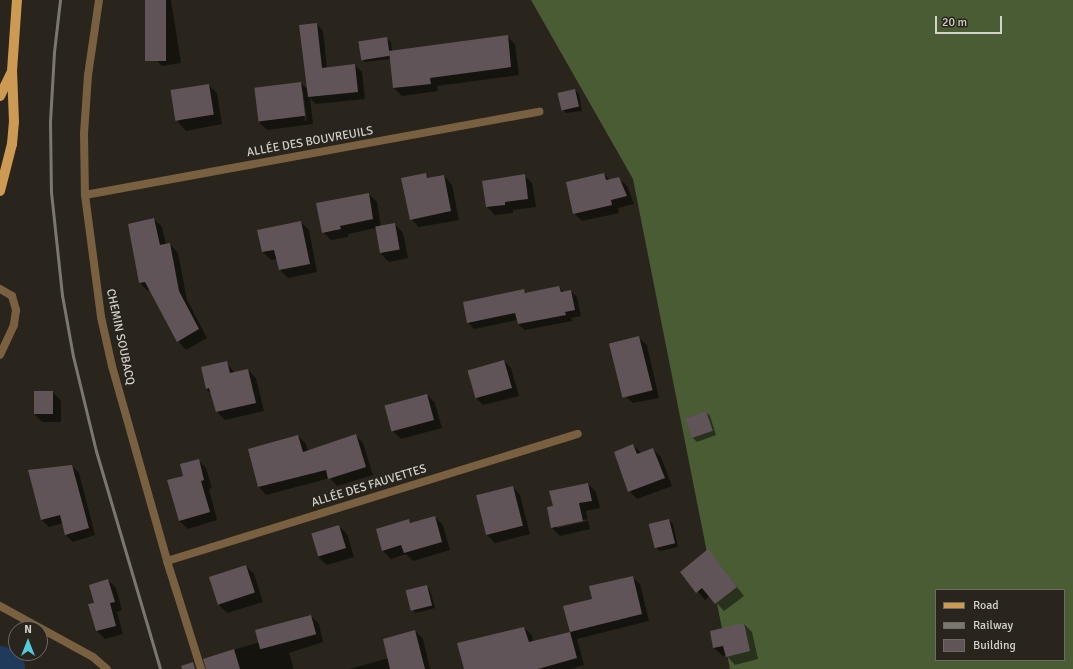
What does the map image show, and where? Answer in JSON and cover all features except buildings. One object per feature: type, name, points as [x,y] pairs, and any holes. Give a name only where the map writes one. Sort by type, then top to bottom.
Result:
[{"type":"main road","points":[[0,191],[12,144],[14,122],[12,71],[17,0]]},
{"type":"main road","points":[[0,96],[12,71]]},
{"type":"street","name":"CHEMIN SOUBACQ","points":[[99,0],[87,90],[84,134],[85,195],[101,317],[112,366],[200,669]]},
{"type":"street","name":"ALLÉE DES BOUVREUILS","points":[[85,195],[539,112]]},
{"type":"street","points":[[0,289],[12,296],[16,310],[14,325],[0,356]]},
{"type":"street","name":"ALLÉE DES FAUVETTES","points":[[168,561],[578,434]]},
{"type":"street","points":[[0,606],[93,657],[107,669]]},
{"type":"green space","points":[[531,0],[1073,0],[1073,669],[730,669],[633,179]]},
{"type":"waterway","points":[[0,666],[5,669]]},
{"type":"railway","points":[[60,0],[54,52],[50,122],[51,192],[62,295],[73,356],[96,451],[160,669]]}]
